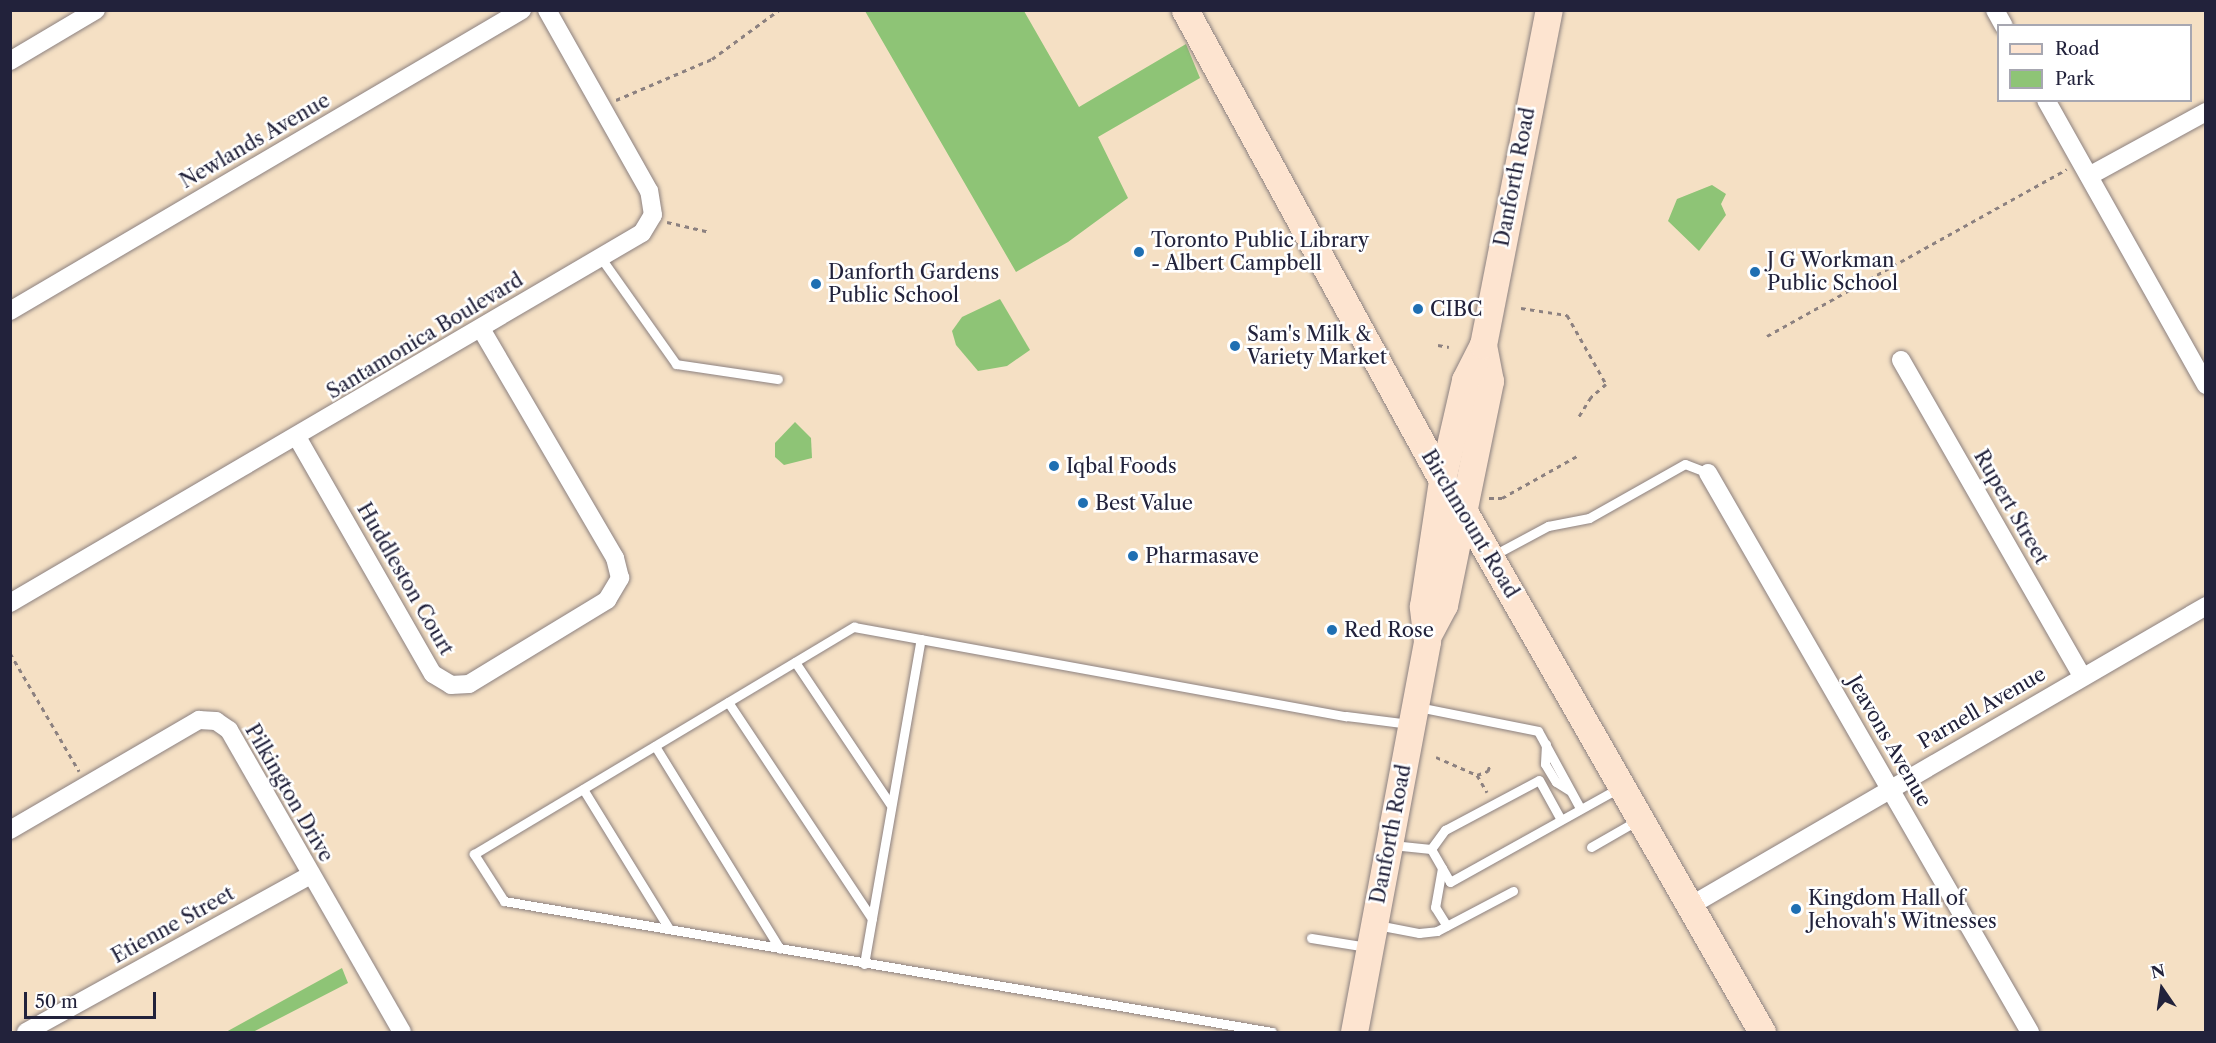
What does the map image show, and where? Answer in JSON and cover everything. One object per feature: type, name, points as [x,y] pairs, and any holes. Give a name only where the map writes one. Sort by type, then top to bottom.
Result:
[{"type":"main road","name":"Birchmount Road","points":[[1185,10],[1442,480],[1475,505],[1490,557],[1762,1032]]},
{"type":"main road","name":"Danforth Road","points":[[1428,635],[1423,606],[1442,480],[1466,380],[1483,345],[1549,10]]},
{"type":"main road","name":"Danforth Road","points":[[1354,1032],[1428,635],[1444,605],[1475,505],[1490,381],[1483,345]]},
{"type":"street","points":[[10,61],[96,10]]},
{"type":"street","name":"Newlands Avenue","points":[[10,310],[522,10]]},
{"type":"street","points":[[547,10],[649,191],[651,218]]},
{"type":"street","points":[[1995,10],[2003,24]]},
{"type":"street","points":[[2047,102],[2205,385]]},
{"type":"street","points":[[2089,177],[2205,112]]},
{"type":"street","name":"Santamonica Boulevard","points":[[10,603],[601,258],[642,233],[651,218]]},
{"type":"street","name":"Huddleston Court","points":[[297,437],[433,674],[451,685],[469,684],[607,600],[620,578],[615,558],[481,329]]},
{"type":"street","name":"Rupert Street","points":[[1901,360],[2082,676]]},
{"type":"street","name":"Jeavons Avenue","points":[[1708,473],[2030,1032]]},
{"type":"street","name":"Parnell Avenue","points":[[1690,906],[1890,787],[2205,606]]},
{"type":"street","name":"Pilkington Drive","points":[[10,830],[200,720],[216,721],[229,730],[402,1032]]},
{"type":"street","name":"Etienne Street","points":[[26,1032],[310,875]]},
{"type":"lane","points":[[601,258],[676,364],[778,379]]},
{"type":"lane","points":[[1490,557],[1548,526],[1589,518],[1684,464],[1708,473]]},
{"type":"lane","points":[[1272,1032],[504,901],[474,854],[854,627],[1346,716],[1413,715],[1522,726],[1538,731],[1566,777],[1569,790],[1580,808]]},
{"type":"lane","points":[[864,964],[921,639]]},
{"type":"lane","points":[[795,662],[891,804]]},
{"type":"lane","points":[[728,702],[872,920]]},
{"type":"lane","points":[[655,746],[780,949]]},
{"type":"lane","points":[[1431,849],[1445,830],[1539,780],[1560,818]]},
{"type":"lane","points":[[1431,849],[1450,882],[1560,818],[1621,787]]},
{"type":"lane","points":[[583,789],[669,929]]},
{"type":"lane","points":[[1591,847],[1640,819]]},
{"type":"lane","points":[[1389,845],[1431,849]]},
{"type":"lane","points":[[1442,868],[1435,907],[1447,926]]},
{"type":"lane","points":[[1311,938],[1419,933],[1447,926],[1513,891]]},
{"type":"path","points":[[602,108],[712,58],[779,10]]},
{"type":"path","points":[[1767,336],[2069,168]]},
{"type":"path","points":[[651,218],[710,232]]},
{"type":"path","points":[[1521,308],[1567,315],[1606,384],[1591,397],[1578,418]]},
{"type":"path","points":[[1438,345],[1449,347]]},
{"type":"path","points":[[1475,505],[1502,498],[1577,456]]},
{"type":"path","points":[[10,652],[87,785]]},
{"type":"path","points":[[1436,757],[1478,775],[1487,792]]},
{"type":"path","points":[[1478,775],[1488,771],[1490,765]]},
{"type":"green space","points":[[865,11],[1024,11],[1079,107],[1186,44],[1200,78],[1098,137],[1128,198],[1068,242],[1016,272]]},
{"type":"green space","points":[[1712,185],[1726,194],[1721,204],[1726,215],[1699,251],[1668,221],[1677,199]]},
{"type":"green space","points":[[1000,299],[1030,350],[1007,366],[978,371],[956,345],[952,331],[962,317]]},
{"type":"green space","points":[[795,422],[811,438],[812,458],[784,465],[775,457],[775,443]]},
{"type":"green space","points":[[342,968],[348,983],[253,1032],[226,1032]]},
{"type":"place","name":"Toronto Public Library - Albert Campbell","points":[[1139,252]]},
{"type":"place","name":"J G Workman Public School","points":[[1755,272]]},
{"type":"place","name":"Danforth Gardens Public School","points":[[816,284]]},
{"type":"place","name":"CIBC","points":[[1418,309]]},
{"type":"place","name":"Sam's Milk & Variety Market","points":[[1235,346]]},
{"type":"place","name":"Iqbal Foods","points":[[1054,466]]},
{"type":"place","name":"Best Value","points":[[1083,503]]},
{"type":"place","name":"Pharmasave","points":[[1133,556]]},
{"type":"place","name":"Red Rose","points":[[1332,630]]},
{"type":"place","name":"Kingdom Hall of Jehovah's Witnesses","points":[[1796,909]]}]
